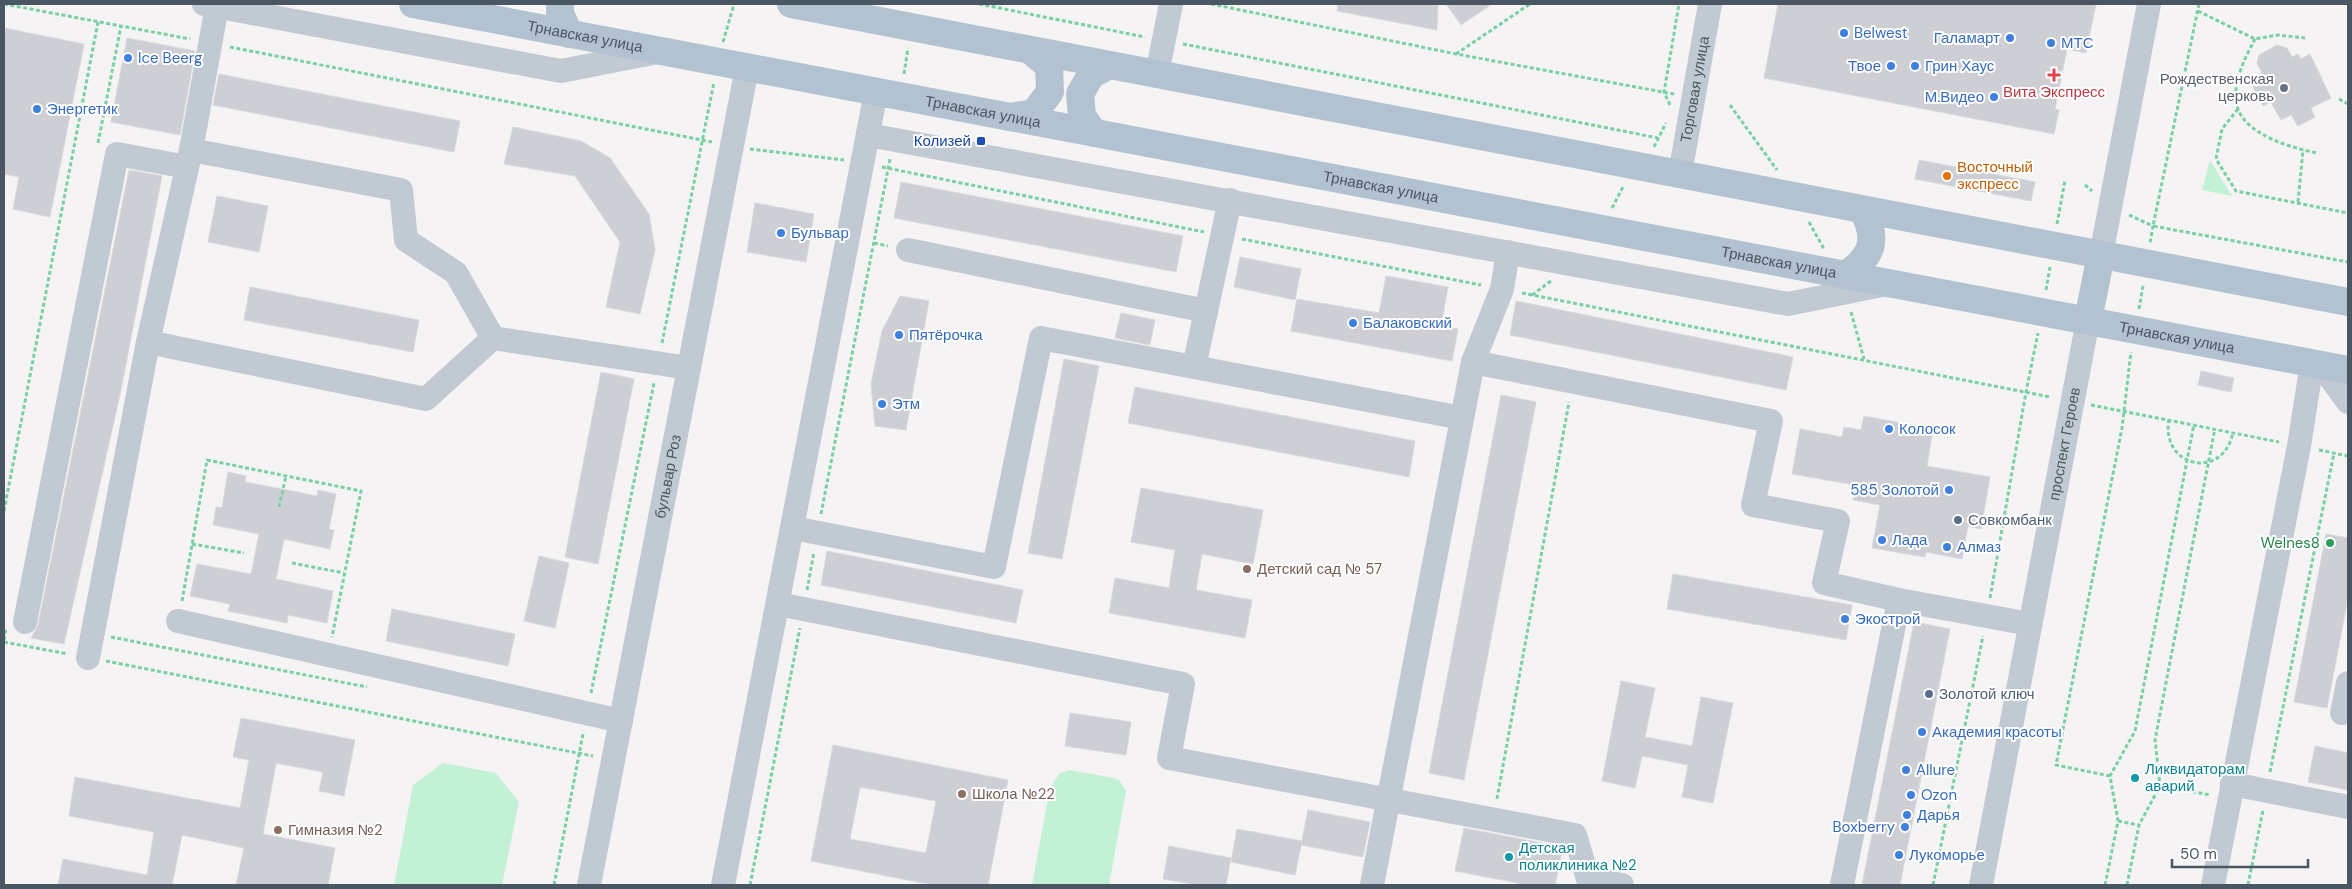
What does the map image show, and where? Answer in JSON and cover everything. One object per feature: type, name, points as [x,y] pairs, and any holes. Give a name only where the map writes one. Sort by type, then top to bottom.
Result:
[{"type":"main road","name":"Трнавская улица","points":[[413,4],[526,14],[569,34],[1600,228],[1843,280],[1891,283],[2348,370]]},
{"type":"main road","points":[[560,4],[560,13],[569,34]]},
{"type":"main road","points":[[791,4],[2348,302]]},
{"type":"main road","points":[[1009,117],[1034,113],[1050,92],[1049,66],[1030,50]]},
{"type":"main road","points":[[1094,133],[1082,116],[1080,94],[1091,75],[1109,65]]},
{"type":"main road","points":[[1843,280],[1859,266],[1872,245],[1870,222],[1863,210]]},
{"type":"main road","name":"проспект Героев","points":[[2088,320],[2101,255]]},
{"type":"street","points":[[1157,74],[1171,4]]},
{"type":"street","name":"Торговая улица","points":[[1680,174],[1710,4]]},
{"type":"street","name":"проспект Героев","points":[[2101,255],[2149,4]]},
{"type":"street","points":[[88,658],[148,342],[189,159],[212,44],[210,5],[561,71],[659,51]]},
{"type":"street","name":"бульвар Роз","points":[[589,885],[747,68]]},
{"type":"street","points":[[723,885],[862,162],[868,135],[888,94]]},
{"type":"street","points":[[868,135],[893,138],[1788,304],[1843,280]]},
{"type":"street","points":[[25,622],[117,154],[189,159],[401,190],[406,240],[456,273],[494,338]]},
{"type":"street","points":[[1194,367],[1230,200]]},
{"type":"street","points":[[908,250],[1206,311]]},
{"type":"street","points":[[1372,885],[1473,362],[1502,289],[1508,252]]},
{"type":"street","name":"проспект Героев","points":[[1981,885],[2088,320]]},
{"type":"street","points":[[494,338],[689,368]]},
{"type":"street","points":[[148,342],[426,399],[494,338]]},
{"type":"street","points":[[793,528],[994,567],[1041,338],[1462,418]]},
{"type":"street","points":[[1473,362],[1771,421],[1753,505],[1838,522],[1824,583],[1899,600],[2030,624]]},
{"type":"street","points":[[2317,364],[2348,402]]},
{"type":"street","points":[[2213,885],[2299,446],[2317,364]]},
{"type":"street","points":[[1842,885],[1899,600]]},
{"type":"street","points":[[778,604],[1183,684],[1169,758],[1575,835],[1588,879],[1622,885]]},
{"type":"street","points":[[178,621],[621,721]]},
{"type":"street","points":[[2342,713],[2348,683]]},
{"type":"street","points":[[2232,784],[2348,807]]},
{"type":"path","points":[[4,4],[732,146],[862,162],[1222,235],[2050,397]]},
{"type":"path","points":[[554,885],[702,140],[718,62],[734,4]]},
{"type":"path","points":[[979,4],[1658,138]]},
{"type":"path","points":[[1211,4],[1456,54],[1664,92]]},
{"type":"path","points":[[1456,54],[1530,4]]},
{"type":"path","points":[[1669,111],[1671,104],[1664,92],[1680,4]]},
{"type":"path","points":[[2199,4],[2153,226],[2348,262]]},
{"type":"path","points":[[2198,11],[2255,39],[2278,35],[2305,38]]},
{"type":"path","points":[[4,512],[98,22]]},
{"type":"path","points":[[888,94],[912,27]]},
{"type":"path","points":[[2255,39],[2244,59],[2236,86],[2238,109],[2246,122],[2268,138],[2303,150],[2317,152]]},
{"type":"path","points":[[2339,99],[2348,104]]},
{"type":"path","points":[[1730,105],[1796,196],[1843,280],[1864,360]]},
{"type":"path","points":[[2238,109],[2222,129],[2216,159],[2236,191],[2348,213]]},
{"type":"path","points":[[1600,228],[1636,166],[1651,151],[1667,118]]},
{"type":"path","points":[[750,885],[889,168],[893,138]]},
{"type":"path","points":[[2298,202],[2303,150]]},
{"type":"path","points":[[1933,885],[1987,616],[2026,392],[2043,312],[2065,180]]},
{"type":"path","points":[[1532,295],[1572,264]]},
{"type":"path","points":[[1494,819],[1573,381]]},
{"type":"path","points":[[2091,405],[2215,428],[2348,456]]},
{"type":"path","points":[[2110,776],[2056,765],[2122,428],[2122,411]]},
{"type":"path","points":[[2169,419],[2167,430],[2172,447],[2178,454],[2194,463],[2208,462],[2220,456],[2227,450],[2233,432]]},
{"type":"path","points":[[2105,885],[2118,822],[2110,776],[2135,731],[2194,424]]},
{"type":"path","points":[[2127,885],[2139,825],[2160,786],[2155,740],[2215,428]]},
{"type":"path","points":[[2248,885],[2334,453]]},
{"type":"path","points":[[178,621],[207,460],[361,491],[328,656]]},
{"type":"path","points":[[279,506],[286,476]]},
{"type":"path","points":[[192,544],[244,553]]},
{"type":"path","points":[[292,563],[344,574]]},
{"type":"path","points":[[92,634],[372,688]]},
{"type":"path","points":[[4,642],[614,760]]},
{"type":"path","points":[[2160,786],[2212,795]]},
{"type":"path","points":[[2118,822],[2139,825]]},
{"type":"green space","points":[[2210,160],[2232,196],[2202,190]]},
{"type":"green space","points":[[443,763],[496,773],[519,802],[502,885],[394,885],[413,785]]},
{"type":"green space","points":[[1069,770],[1119,780],[1126,791],[1109,885],[1032,885],[1050,788],[1060,773]]},
{"type":"building","points":[[1338,4],[1438,4],[1437,30],[1337,11]]},
{"type":"building","points":[[1446,4],[1492,4],[1461,25]]},
{"type":"building","name":"Грин Хаус","points":[[1778,4],[2096,4],[2086,53],[2067,49],[2055,109],[2059,110],[2054,134],[1764,78]]},
{"type":"building","name":"Энергетик","points":[[4,28],[84,44],[50,217],[13,209],[19,177],[4,174]]},
{"type":"building","points":[[127,38],[195,51],[180,135],[111,122]]},
{"type":"building","name":"Рождественская церковь","points":[[2277,45],[2287,48],[2292,57],[2298,54],[2301,59],[2310,54],[2331,98],[2311,108],[2315,117],[2298,126],[2291,115],[2281,120],[2271,102],[2263,106],[2252,85],[2260,80],[2257,75],[2262,73],[2257,63],[2259,55]]},
{"type":"building","points":[[219,74],[460,121],[454,152],[213,105]]},
{"type":"building","points":[[513,127],[581,141],[610,158],[649,214],[655,250],[640,314],[606,307],[620,242],[575,176],[504,164]]},
{"type":"building","points":[[1919,160],[2035,182],[2031,201],[1915,179]]},
{"type":"building","points":[[129,170],[162,176],[121,390],[64,644],[31,638],[38,625]]},
{"type":"building","points":[[901,182],[1183,236],[1176,272],[894,218]]},
{"type":"building","points":[[217,196],[268,206],[259,252],[208,242]]},
{"type":"building","name":"Бульвар","points":[[755,203],[814,214],[806,262],[747,252]]},
{"type":"building","points":[[1240,257],[1301,269],[1295,300],[1234,287]]},
{"type":"building","points":[[1386,276],[1448,287],[1441,326],[1458,329],[1452,361],[1291,331],[1297,299],[1379,313]]},
{"type":"building","points":[[250,287],[419,320],[413,352],[244,320]]},
{"type":"building","points":[[900,296],[929,301],[906,430],[875,426],[871,384],[882,331]]},
{"type":"building","points":[[1516,301],[1793,357],[1786,390],[1510,335]]},
{"type":"building","points":[[1121,313],[1155,320],[1150,345],[1115,338]]},
{"type":"building","points":[[1064,359],[1099,366],[1062,559],[1028,553]]},
{"type":"building","points":[[2201,371],[2234,378],[2231,392],[2198,385]]},
{"type":"building","points":[[601,372],[634,379],[598,564],[565,557]]},
{"type":"building","points":[[1135,387],[1415,441],[1409,477],[1128,423]]},
{"type":"building","points":[[1501,395],[1536,402],[1464,780],[1429,773]]},
{"type":"building","points":[[1864,416],[1933,429],[1927,466],[1990,477],[1981,529],[1968,526],[1962,559],[1926,552],[1925,557],[1872,548],[1880,505],[1853,500],[1855,485],[1792,474],[1800,429],[1842,437],[1844,427],[1861,430]]},
{"type":"building","points":[[228,472],[246,476],[245,482],[317,496],[318,490],[336,494],[329,529],[334,530],[330,549],[284,539],[276,579],[333,591],[327,623],[288,615],[287,623],[228,611],[230,604],[190,596],[197,564],[251,574],[259,534],[213,525],[216,507],[222,508]]},
{"type":"building","points":[[1141,488],[1263,510],[1253,564],[1202,554],[1196,590],[1252,600],[1245,638],[1109,613],[1115,578],[1169,588],[1175,550],[1131,542]]},
{"type":"building","points":[[2326,534],[2348,538],[2348,598],[2327,708],[2294,702]]},
{"type":"building","points":[[827,551],[1023,590],[1016,623],[821,585]]},
{"type":"building","points":[[539,556],[569,563],[555,628],[524,621]]},
{"type":"building","points":[[1673,574],[1852,605],[1846,640],[1667,609]]},
{"type":"building","points":[[392,609],[515,634],[508,666],[386,641]]},
{"type":"building","points":[[1914,622],[1950,629],[1900,885],[1862,885]]},
{"type":"building","points":[[1621,681],[1655,688],[1645,737],[1692,746],[1701,697],[1733,703],[1713,803],[1682,797],[1688,765],[1642,756],[1635,788],[1602,781]]},
{"type":"building","points":[[1070,713],[1131,722],[1126,755],[1065,746]]},
{"type":"building","points":[[241,718],[355,740],[344,796],[319,791],[323,772],[276,763],[263,834],[335,848],[328,885],[236,885],[244,848],[182,835],[172,885],[58,885],[63,859],[147,875],[154,832],[69,816],[75,777],[240,808],[249,760],[233,757]]},
{"type":"building","points":[[833,745],[1008,780],[988,885],[933,885],[811,861]],"holes":[[[860,787],[936,801],[926,853],[850,839]]]},
{"type":"building","points":[[2315,746],[2348,753],[2348,790],[2308,782]]},
{"type":"building","points":[[1308,810],[1370,822],[1363,857],[1301,845]]},
{"type":"building","name":"Детская поликлиника №2","points":[[1464,828],[1563,847],[1555,885],[1517,885],[1518,883],[1455,871]]},
{"type":"building","points":[[1237,829],[1302,841],[1295,875],[1231,862]]},
{"type":"building","points":[[1169,846],[1231,858],[1226,885],[1197,885],[1163,879]]},
{"type":"place","name":"Belwest","points":[[1844,33]]},
{"type":"place","name":"Галамарт","points":[[2010,38]]},
{"type":"place","name":"МТС","points":[[2051,43]]},
{"type":"place","name":"Ice Beerg","points":[[128,58]]},
{"type":"place","name":"Твое","points":[[1891,66]]},
{"type":"place","name":"Грин Хаус","points":[[1915,66]]},
{"type":"place","name":"Вита Экспресс","points":[[2054,75]]},
{"type":"place","name":"Рождественская церковь","points":[[2284,88]]},
{"type":"place","name":"М.Видео","points":[[1994,97]]},
{"type":"place","name":"Энергетик","points":[[37,109]]},
{"type":"place","name":"Колизей","points":[[981,141]]},
{"type":"place","name":"Восточный экспресс","points":[[1947,176]]},
{"type":"place","name":"Бульвар","points":[[781,233]]},
{"type":"place","name":"Балаковский","points":[[1353,323]]},
{"type":"place","name":"Пятёрочка","points":[[899,335]]},
{"type":"place","name":"Этм","points":[[882,404]]},
{"type":"place","name":"Колосок","points":[[1889,429]]},
{"type":"place","name":"585 Золотой","points":[[1949,490]]},
{"type":"place","name":"Совкомбанк","points":[[1958,520]]},
{"type":"place","name":"Лада","points":[[1882,540]]},
{"type":"place","name":"Welnes8","points":[[2330,543]]},
{"type":"place","name":"Алмаз","points":[[1947,547]]},
{"type":"place","name":"Детский сад № 57","points":[[1247,569]]},
{"type":"place","name":"Экострой","points":[[1845,619]]},
{"type":"place","name":"Золотой ключ","points":[[1929,694]]},
{"type":"place","name":"Академия красоты","points":[[1922,732]]},
{"type":"place","name":"Allure","points":[[1906,770]]},
{"type":"place","name":"Ликвидаторам аварий","points":[[2135,778]]},
{"type":"place","name":"Школа №22","points":[[962,794]]},
{"type":"place","name":"Ozon","points":[[1911,795]]},
{"type":"place","name":"Дарья","points":[[1907,815]]},
{"type":"place","name":"Boxberry","points":[[1905,827]]},
{"type":"place","name":"Гимназия №2","points":[[278,830]]},
{"type":"place","name":"Лукоморье","points":[[1899,855]]},
{"type":"place","name":"Детская поликлиника №2","points":[[1509,857]]}]
